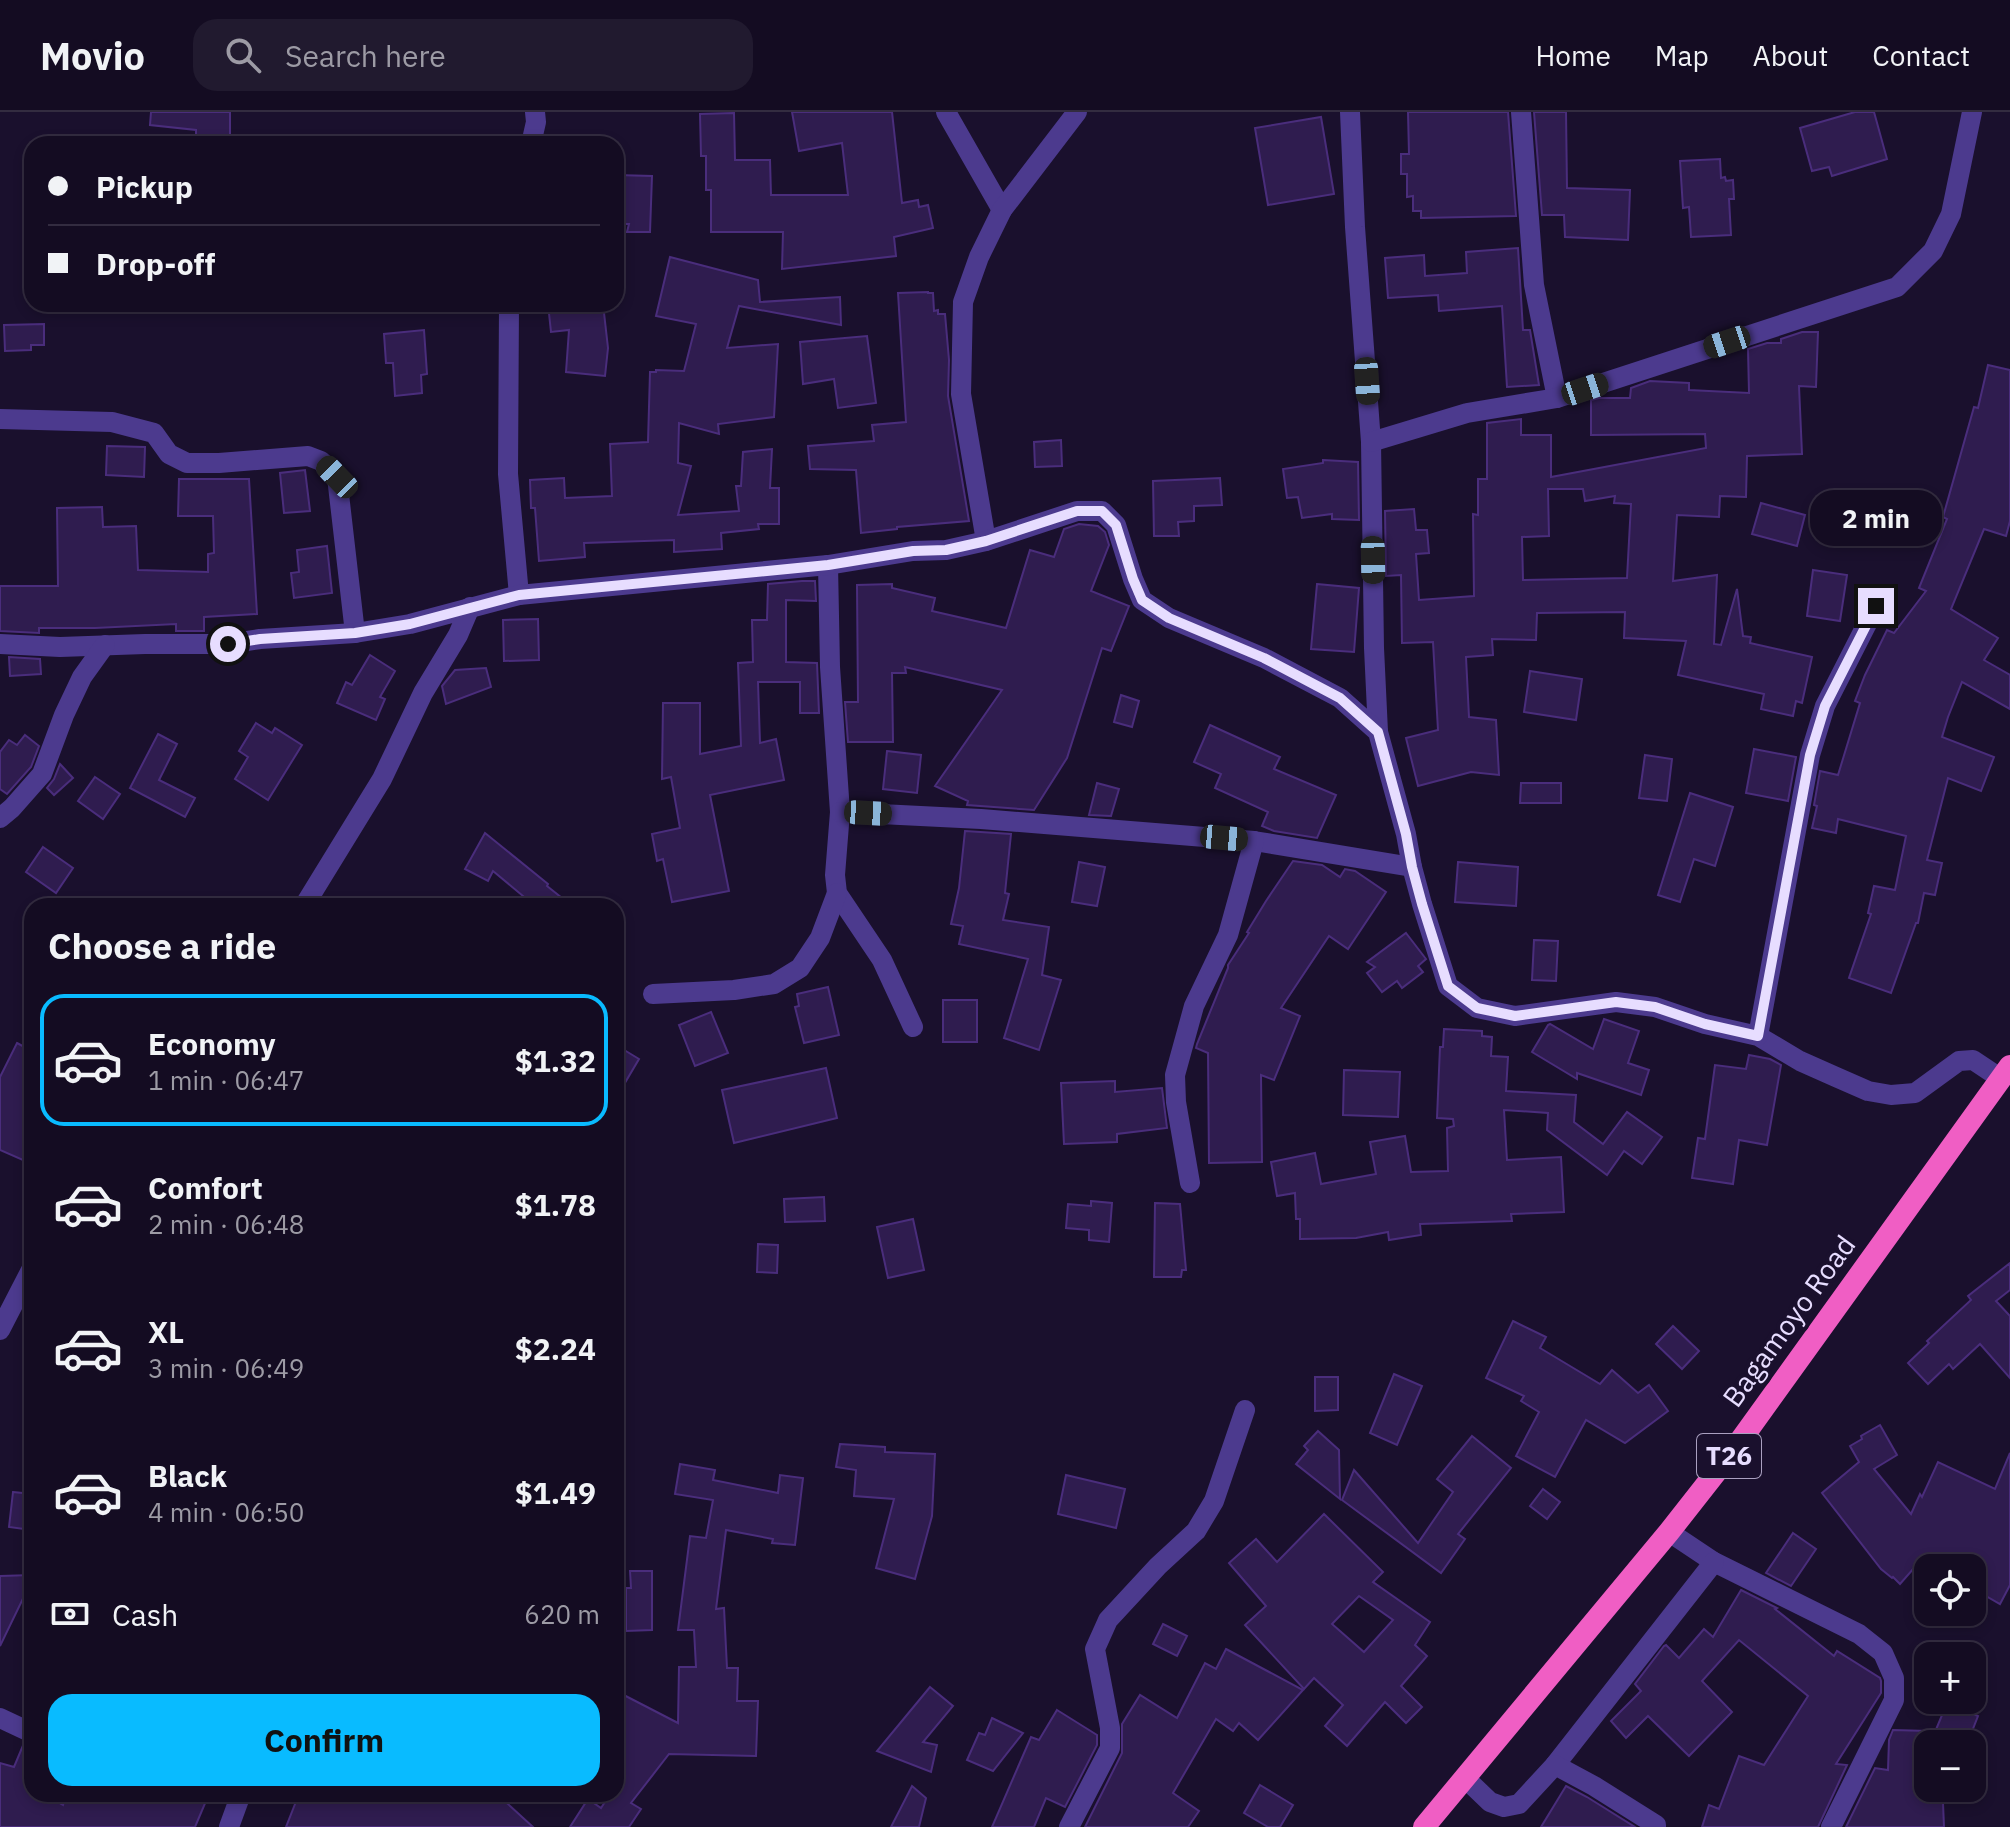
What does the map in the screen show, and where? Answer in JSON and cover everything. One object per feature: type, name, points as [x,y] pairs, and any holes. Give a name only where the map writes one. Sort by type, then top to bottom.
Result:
[{"type":"highway","name":"Bagamoyo Road","points":[[1424,1827],[1735,1448],[2005,1072]]},
{"type":"street","points":[[946,112],[1002,210]]},
{"type":"street","points":[[986,541],[961,394],[963,302],[979,257],[1002,210],[1077,112]]},
{"type":"street","points":[[1350,112],[1371,442],[1378,732],[1422,904],[1448,986],[1477,1008],[1515,1016],[1616,1002],[1655,1007],[1705,1024],[1758,1036],[1800,1061],[1868,1091],[1891,1095],[1915,1093],[1959,1061],[1973,1060],[2005,1072]]},
{"type":"street","points":[[1521,112],[1534,285],[1557,398]]},
{"type":"street","points":[[1371,442],[1467,413],[1557,398],[1897,287],[1933,251],[1951,214],[1972,112]]},
{"type":"street","points":[[533,136],[540,115]]},
{"type":"street","points":[[509,312],[508,474],[519,595]]},
{"type":"street","points":[[0,419],[112,422],[154,433],[169,454],[187,463],[308,456],[321,461],[337,477],[355,633]]},
{"type":"street","points":[[0,644],[60,647],[228,644],[355,633],[410,624],[519,595],[828,565],[913,551],[946,550],[986,541],[1077,511],[1102,511],[1116,525],[1142,600],[1169,618],[1264,658],[1340,698],[1378,732]]},
{"type":"street","points":[[653,994],[734,990],[774,984],[800,968],[820,938],[837,893],[835,875],[840,812],[830,667],[828,565]]},
{"type":"street","points":[[1758,1036],[1810,755],[1825,706],[1876,606]]},
{"type":"street","points":[[309,898],[382,779],[423,693],[458,635],[470,607]]},
{"type":"street","points":[[4,811],[42,774],[82,677],[105,645]]},
{"type":"street","points":[[840,812],[981,819],[1254,841],[1412,867]]},
{"type":"street","points":[[1190,1183],[1176,1102],[1175,1075],[1194,1006],[1228,935],[1254,841]]},
{"type":"street","points":[[837,893],[882,960],[913,1027]]},
{"type":"street","points":[[0,1330],[24,1284]]},
{"type":"street","points":[[1069,1827],[1110,1748],[1110,1728],[1095,1649],[1108,1620],[1158,1566],[1196,1531],[1214,1501],[1245,1410]]},
{"type":"street","points":[[1669,1532],[1714,1562],[1859,1634],[1883,1653],[1894,1678],[1894,1700],[1831,1827]]},
{"type":"street","points":[[1465,1778],[1490,1802],[1504,1807],[1519,1804],[1555,1765],[1714,1562]]},
{"type":"street","points":[[0,1718],[24,1729]]},
{"type":"street","points":[[1555,1765],[1594,1786],[1656,1827]]},
{"type":"street","points":[[229,1827],[238,1802]]},
{"type":"building","points":[[151,112],[230,112],[230,136],[196,136],[196,130],[150,125]]},
{"type":"building","points":[[792,112],[892,112],[902,203],[918,200],[919,207],[928,205],[933,228],[894,237],[896,256],[782,269],[783,232],[711,232],[711,190],[706,190],[706,156],[701,156],[700,114],[734,113],[735,160],[770,160],[771,195],[848,195],[842,143],[799,151]]},
{"type":"building","points":[[1408,112],[1508,112],[1516,216],[1421,218],[1421,211],[1413,211],[1413,196],[1407,197],[1407,174],[1401,174],[1401,154],[1409,154]]},
{"type":"building","points":[[1534,112],[1566,112],[1567,188],[1630,190],[1628,240],[1565,237],[1564,215],[1542,215]]},
{"type":"building","points":[[1855,112],[1874,112],[1887,159],[1832,176],[1829,167],[1812,171],[1800,128]]},
{"type":"building","points":[[1321,117],[1334,194],[1268,205],[1255,128]]},
{"type":"building","points":[[1720,159],[1721,178],[1733,180],[1734,199],[1729,199],[1731,235],[1691,237],[1689,207],[1683,208],[1680,161]]},
{"type":"building","points":[[624,175],[652,176],[650,232],[627,232],[629,224],[624,224]]},
{"type":"building","points":[[1518,248],[1523,330],[1530,330],[1539,385],[1507,387],[1502,306],[1439,311],[1438,295],[1388,298],[1385,258],[1424,255],[1425,276],[1467,273],[1466,252]]},
{"type":"building","points":[[670,257],[758,280],[760,302],[840,297],[841,325],[739,306],[727,348],[778,344],[774,417],[718,424],[719,434],[679,423],[678,463],[691,466],[678,515],[739,511],[736,486],[741,486],[743,452],[772,449],[770,488],[779,488],[779,524],[758,524],[759,529],[721,533],[722,549],[674,552],[674,540],[584,543],[585,557],[539,561],[530,480],[564,478],[565,498],[612,496],[610,444],[648,442],[650,372],[684,371],[696,324],[656,316]]},
{"type":"building","points":[[898,293],[933,293],[934,311],[945,314],[948,396],[969,521],[861,533],[856,470],[810,469],[808,446],[874,441],[872,425],[906,422]]},
{"type":"building","points":[[549,312],[604,312],[608,348],[605,376],[566,372],[569,330],[551,332]]},
{"type":"building","points":[[44,324],[44,345],[31,345],[31,350],[5,351],[4,325]]},
{"type":"building","points":[[424,330],[427,374],[421,375],[422,393],[395,396],[393,363],[386,363],[384,334]]},
{"type":"building","points":[[1802,332],[1818,332],[1816,387],[1799,386],[1802,454],[1747,456],[1746,497],[1720,496],[1719,517],[1677,515],[1673,581],[1717,575],[1714,644],[1721,645],[1737,589],[1743,636],[1751,637],[1750,643],[1812,657],[1802,703],[1796,701],[1793,716],[1761,709],[1764,694],[1678,675],[1686,641],[1624,638],[1625,612],[1537,613],[1536,640],[1492,639],[1493,655],[1466,657],[1469,717],[1496,720],[1499,775],[1471,772],[1418,786],[1406,738],[1438,730],[1433,642],[1402,643],[1401,575],[1386,576],[1385,511],[1414,509],[1416,530],[1427,530],[1429,553],[1416,554],[1419,600],[1474,596],[1473,514],[1478,515],[1478,479],[1487,479],[1487,423],[1521,419],[1521,435],[1551,435],[1551,477],[1706,448],[1705,434],[1591,435],[1591,400],[1630,398],[1631,388],[1650,381],[1689,383],[1689,390],[1749,393],[1748,349],[1767,343],[1781,343],[1781,339]],"holes":[[[1548,489],[1583,489],[1585,501],[1615,496],[1614,503],[1631,504],[1627,578],[1523,580],[1522,537],[1549,536]]]},
{"type":"building","points":[[867,336],[876,403],[838,408],[834,379],[803,384],[800,342]]},
{"type":"building","points":[[1988,365],[2010,370],[2010,521],[2006,536],[1984,529],[1951,609],[1998,638],[1984,660],[2010,675],[2010,709],[1962,682],[1942,737],[1994,757],[1981,791],[1948,778],[1927,860],[1942,863],[1935,895],[1924,893],[1918,923],[1891,993],[1849,978],[1871,914],[1868,913],[1874,886],[1895,890],[1906,836],[1838,819],[1836,833],[1812,828],[1817,806],[1814,805],[1820,771],[1838,775],[1860,703],[1855,701],[1887,630],[1894,633],[1926,591],[1919,588],[1947,519],[1943,517],[1974,407],[1978,408]]},
{"type":"building","points":[[1061,440],[1062,466],[1035,467],[1034,442]]},
{"type":"building","points":[[107,446],[145,447],[144,477],[106,475]]},
{"type":"building","points":[[1323,460],[1358,462],[1359,520],[1332,519],[1332,514],[1302,518],[1298,497],[1287,498],[1283,469],[1323,463]]},
{"type":"building","points":[[305,470],[310,511],[284,513],[280,473]]},
{"type":"building","points":[[1220,478],[1222,505],[1194,506],[1194,521],[1178,522],[1179,536],[1154,536],[1153,481]]},
{"type":"building","points":[[179,479],[249,479],[257,614],[204,617],[204,631],[176,631],[176,624],[39,628],[39,633],[0,631],[0,586],[58,586],[57,508],[102,507],[103,527],[136,526],[138,570],[208,572],[208,554],[214,553],[213,516],[178,516]]},
{"type":"building","points":[[1761,503],[1805,515],[1797,546],[1752,534]]},
{"type":"building","points":[[1079,524],[1098,526],[1105,532],[1109,545],[1091,591],[1129,606],[1111,651],[1102,648],[1067,758],[1034,810],[967,805],[968,801],[935,786],[1002,690],[905,667],[906,673],[892,673],[893,742],[848,742],[845,702],[858,702],[857,585],[892,584],[892,588],[935,598],[932,611],[1006,628],[1030,550],[1054,557],[1064,529]]},
{"type":"building","points":[[327,546],[332,593],[294,598],[291,573],[299,572],[297,550]]},
{"type":"building","points":[[1813,570],[1847,575],[1840,621],[1807,616]]},
{"type":"building","points":[[815,581],[816,601],[786,600],[786,662],[817,663],[819,713],[800,713],[800,682],[758,682],[760,743],[776,739],[784,780],[710,795],[729,891],[672,902],[663,859],[657,861],[652,834],[680,828],[671,777],[662,779],[663,703],[700,703],[700,754],[741,746],[738,663],[753,662],[752,620],[767,620],[768,584]]},
{"type":"building","points":[[1317,584],[1359,588],[1354,652],[1311,649]]},
{"type":"building","points":[[538,619],[539,660],[504,661],[503,620]]},
{"type":"building","points":[[370,655],[395,671],[380,697],[385,699],[376,720],[337,703],[346,682],[352,685]]},
{"type":"building","points":[[9,657],[40,659],[41,674],[10,676]]},
{"type":"building","points":[[486,668],[491,687],[446,704],[442,686],[455,670]]},
{"type":"building","points":[[1530,671],[1582,679],[1576,720],[1524,712]]},
{"type":"building","points":[[1121,695],[1139,701],[1132,727],[1114,722]]},
{"type":"building","points":[[256,723],[272,733],[275,728],[302,745],[268,800],[235,779],[248,757],[239,751]]},
{"type":"building","points":[[1210,725],[1280,757],[1274,769],[1336,795],[1317,838],[1262,826],[1268,812],[1215,788],[1221,774],[1194,762]]},
{"type":"building","points":[[158,734],[177,744],[159,780],[195,798],[185,817],[130,788]]},
{"type":"building","points":[[25,735],[39,746],[31,767],[7,794],[0,789],[0,752],[9,740],[17,745]]},
{"type":"building","points":[[1754,749],[1796,757],[1788,801],[1746,793]]},
{"type":"building","points":[[887,751],[921,755],[917,793],[883,789]]},
{"type":"building","points":[[1645,755],[1672,759],[1667,801],[1639,798]]},
{"type":"building","points":[[60,764],[73,778],[54,795],[47,788]]},
{"type":"building","points":[[95,777],[120,794],[103,819],[78,801]]},
{"type":"building","points":[[1097,783],[1119,789],[1111,816],[1089,815]]},
{"type":"building","points":[[1521,783],[1561,783],[1561,803],[1520,803]]},
{"type":"building","points":[[1690,793],[1733,807],[1715,866],[1694,859],[1680,902],[1658,895]]},
{"type":"building","points":[[965,831],[1011,834],[1005,893],[1009,894],[1003,920],[1049,927],[1042,975],[1061,980],[1039,1050],[1004,1038],[1028,959],[959,944],[963,926],[951,924],[959,888]]},
{"type":"building","points":[[485,833],[562,898],[525,898],[493,871],[488,881],[465,869]]},
{"type":"building","points":[[43,847],[73,868],[56,893],[26,872]]},
{"type":"building","points":[[1293,861],[1322,865],[1340,877],[1345,869],[1355,871],[1386,892],[1348,949],[1329,936],[1281,1008],[1300,1016],[1274,1080],[1261,1075],[1262,1162],[1209,1163],[1208,1053],[1196,1048],[1197,1044],[1228,965]]},
{"type":"building","points":[[1079,862],[1105,867],[1097,906],[1072,902]]},
{"type":"building","points":[[1458,862],[1518,867],[1516,906],[1455,902]]},
{"type":"building","points":[[1406,933],[1426,959],[1418,966],[1423,972],[1402,988],[1397,981],[1382,992],[1367,973],[1375,967],[1367,962]]},
{"type":"building","points":[[1534,940],[1558,941],[1556,981],[1532,980]]},
{"type":"building","points":[[828,987],[839,1035],[804,1043],[795,1007],[799,1006],[797,994]]},
{"type":"building","points":[[943,1000],[977,1000],[977,1042],[943,1042]]},
{"type":"building","points":[[711,1012],[728,1053],[695,1066],[679,1025]]},
{"type":"building","points":[[1604,1019],[1639,1031],[1628,1063],[1649,1070],[1641,1095],[1577,1073],[1577,1079],[1532,1052],[1550,1024],[1593,1049]]},
{"type":"building","points":[[1444,1029],[1482,1031],[1482,1036],[1492,1037],[1491,1056],[1508,1057],[1506,1091],[1576,1095],[1574,1122],[1603,1144],[1627,1112],[1662,1137],[1642,1164],[1624,1151],[1607,1175],[1547,1130],[1548,1113],[1504,1110],[1507,1160],[1561,1157],[1564,1212],[1511,1214],[1512,1221],[1420,1224],[1421,1235],[1389,1240],[1388,1232],[1356,1238],[1300,1239],[1295,1193],[1277,1196],[1271,1162],[1315,1153],[1321,1184],[1376,1174],[1370,1142],[1405,1136],[1411,1172],[1448,1171],[1447,1128],[1454,1126],[1453,1119],[1437,1118],[1440,1047],[1443,1047]]},
{"type":"building","points":[[17,1043],[24,1047],[24,1160],[0,1150],[0,1077]]},
{"type":"building","points":[[624,1050],[639,1059],[624,1084]]},
{"type":"building","points":[[1749,1055],[1770,1059],[1781,1065],[1767,1145],[1739,1140],[1733,1184],[1692,1178],[1698,1138],[1705,1139],[1715,1065],[1746,1069]]},
{"type":"building","points":[[826,1068],[837,1118],[734,1143],[722,1090]]},
{"type":"building","points":[[1344,1070],[1400,1072],[1398,1117],[1343,1115]]},
{"type":"building","points":[[1115,1081],[1115,1092],[1162,1088],[1167,1128],[1117,1134],[1117,1142],[1064,1144],[1061,1083]]},
{"type":"building","points":[[824,1197],[825,1221],[785,1222],[784,1199]]},
{"type":"building","points":[[1091,1201],[1112,1203],[1109,1242],[1089,1240],[1089,1230],[1066,1228],[1068,1204],[1091,1206]]},
{"type":"building","points":[[1155,1203],[1180,1204],[1186,1270],[1182,1270],[1181,1277],[1154,1277]]},
{"type":"building","points":[[913,1219],[924,1270],[888,1278],[877,1227]]},
{"type":"building","points":[[758,1244],[778,1245],[777,1273],[757,1272]]},
{"type":"building","points":[[2010,1263],[2010,1290],[1996,1301],[2010,1316],[2010,1378],[1980,1344],[1953,1369],[1949,1364],[1928,1384],[1908,1363],[1971,1300],[1968,1296]]},
{"type":"building","points":[[1513,1321],[1546,1337],[1540,1348],[1600,1384],[1612,1370],[1638,1393],[1649,1385],[1668,1411],[1625,1443],[1586,1420],[1555,1477],[1516,1456],[1539,1412],[1521,1401],[1524,1396],[1486,1378]]},
{"type":"building","points":[[1673,1326],[1699,1351],[1682,1369],[1656,1344]]},
{"type":"building","points":[[1394,1374],[1422,1386],[1397,1445],[1370,1433]]},
{"type":"building","points":[[1315,1377],[1338,1377],[1338,1410],[1315,1411]]},
{"type":"building","points":[[1880,1425],[1897,1455],[1874,1469],[1911,1514],[1938,1462],[1995,1489],[2010,1453],[2010,1585],[2000,1604],[1986,1596],[1986,1554],[1914,1554],[1914,1568],[1900,1584],[1881,1569],[1822,1493],[1859,1462],[1850,1446],[1862,1439],[1861,1436]]},
{"type":"building","points":[[1318,1431],[1339,1450],[1340,1499],[1296,1464],[1308,1450],[1304,1446]]},
{"type":"building","points":[[1472,1436],[1511,1468],[1458,1534],[1465,1539],[1441,1573],[1342,1500],[1354,1470],[1418,1543],[1453,1492],[1437,1479]]},
{"type":"building","points":[[840,1444],[885,1447],[885,1452],[935,1454],[932,1516],[915,1579],[876,1568],[894,1499],[854,1496],[856,1470],[836,1467]]},
{"type":"building","points":[[680,1464],[715,1470],[713,1480],[778,1493],[780,1475],[803,1478],[795,1545],[772,1543],[773,1539],[726,1530],[716,1609],[724,1608],[727,1668],[738,1668],[737,1701],[758,1701],[756,1756],[669,1754],[631,1803],[641,1809],[629,1827],[570,1827],[586,1802],[601,1808],[605,1802],[624,1802],[624,1695],[678,1723],[679,1667],[696,1667],[694,1630],[678,1630],[690,1536],[706,1538],[713,1500],[675,1494]]},
{"type":"building","points":[[1066,1475],[1125,1489],[1116,1528],[1058,1514]]},
{"type":"building","points":[[1543,1489],[1560,1502],[1547,1519],[1530,1506]]},
{"type":"building","points":[[13,1492],[24,1493],[24,1529],[9,1527]]},
{"type":"building","points":[[1324,1514],[1383,1572],[1373,1582],[1430,1622],[1415,1645],[1427,1656],[1401,1686],[1422,1707],[1406,1723],[1385,1702],[1347,1746],[1325,1726],[1343,1705],[1314,1678],[1304,1689],[1245,1625],[1266,1606],[1229,1563],[1256,1539],[1277,1562]],"holes":[[[1359,1596],[1393,1620],[1364,1652],[1332,1624]]]},
{"type":"building","points":[[1793,1533],[1816,1549],[1791,1586],[1766,1573]]},
{"type":"building","points":[[630,1571],[652,1571],[652,1630],[626,1631],[626,1588],[631,1588]]},
{"type":"building","points":[[24,1575],[24,1596],[0,1646],[0,1576]]},
{"type":"building","points":[[1741,1590],[1777,1608],[1834,1656],[1837,1651],[1881,1681],[1881,1693],[1836,1764],[1847,1765],[1818,1827],[1702,1827],[1709,1805],[1719,1809],[1739,1756],[1764,1765],[1808,1696],[1739,1640],[1702,1681],[1732,1712],[1689,1756],[1648,1716],[1626,1738],[1611,1721],[1641,1691],[1635,1684],[1664,1646],[1679,1658],[1704,1629],[1713,1637]]},
{"type":"building","points":[[1163,1624],[1187,1636],[1177,1656],[1153,1644]]},
{"type":"building","points":[[1226,1649],[1303,1690],[1258,1740],[1239,1723],[1233,1731],[1216,1719],[1173,1793],[1199,1811],[1188,1827],[1085,1827],[1122,1753],[1122,1724],[1140,1695],[1177,1718],[1205,1663],[1216,1669]]},
{"type":"building","points":[[930,1687],[953,1706],[923,1742],[937,1745],[931,1772],[877,1751]]},
{"type":"building","points":[[1057,1710],[1097,1735],[1097,1745],[1065,1807],[1046,1798],[1034,1827],[992,1827],[1031,1737],[1039,1740]]},
{"type":"building","points":[[1942,1714],[1978,1716],[1972,1730],[1936,1730]]},
{"type":"building","points":[[992,1718],[1023,1733],[993,1771],[967,1760],[979,1733],[985,1735]]},
{"type":"building","points":[[1893,1730],[1914,1731],[1914,1802],[1943,1802],[1944,1827],[1846,1827],[1875,1768],[1888,1770],[1889,1740]]},
{"type":"building","points":[[24,1743],[24,1802],[58,1802],[63,1805],[64,1802],[206,1802],[195,1827],[0,1827],[0,1763],[14,1767]]},
{"type":"building","points":[[1260,1785],[1293,1805],[1280,1827],[1268,1827],[1244,1813]]},
{"type":"building","points":[[912,1786],[926,1798],[919,1827],[891,1827]]},
{"type":"building","points":[[1566,1786],[1587,1797],[1635,1827],[1541,1827]]},
{"type":"building","points":[[296,1802],[506,1802],[533,1827],[286,1827]]},
{"type":"route","points":[[228,644],[355,633],[410,624],[519,595],[828,565],[913,551],[946,550],[986,541],[1077,511],[1102,511],[1116,525],[1142,600],[1169,618],[1264,658],[1340,698],[1378,732],[1422,904],[1448,986],[1477,1008],[1515,1016],[1616,1002],[1655,1007],[1705,1024],[1758,1036],[1810,755],[1825,706],[1876,606]]}]
